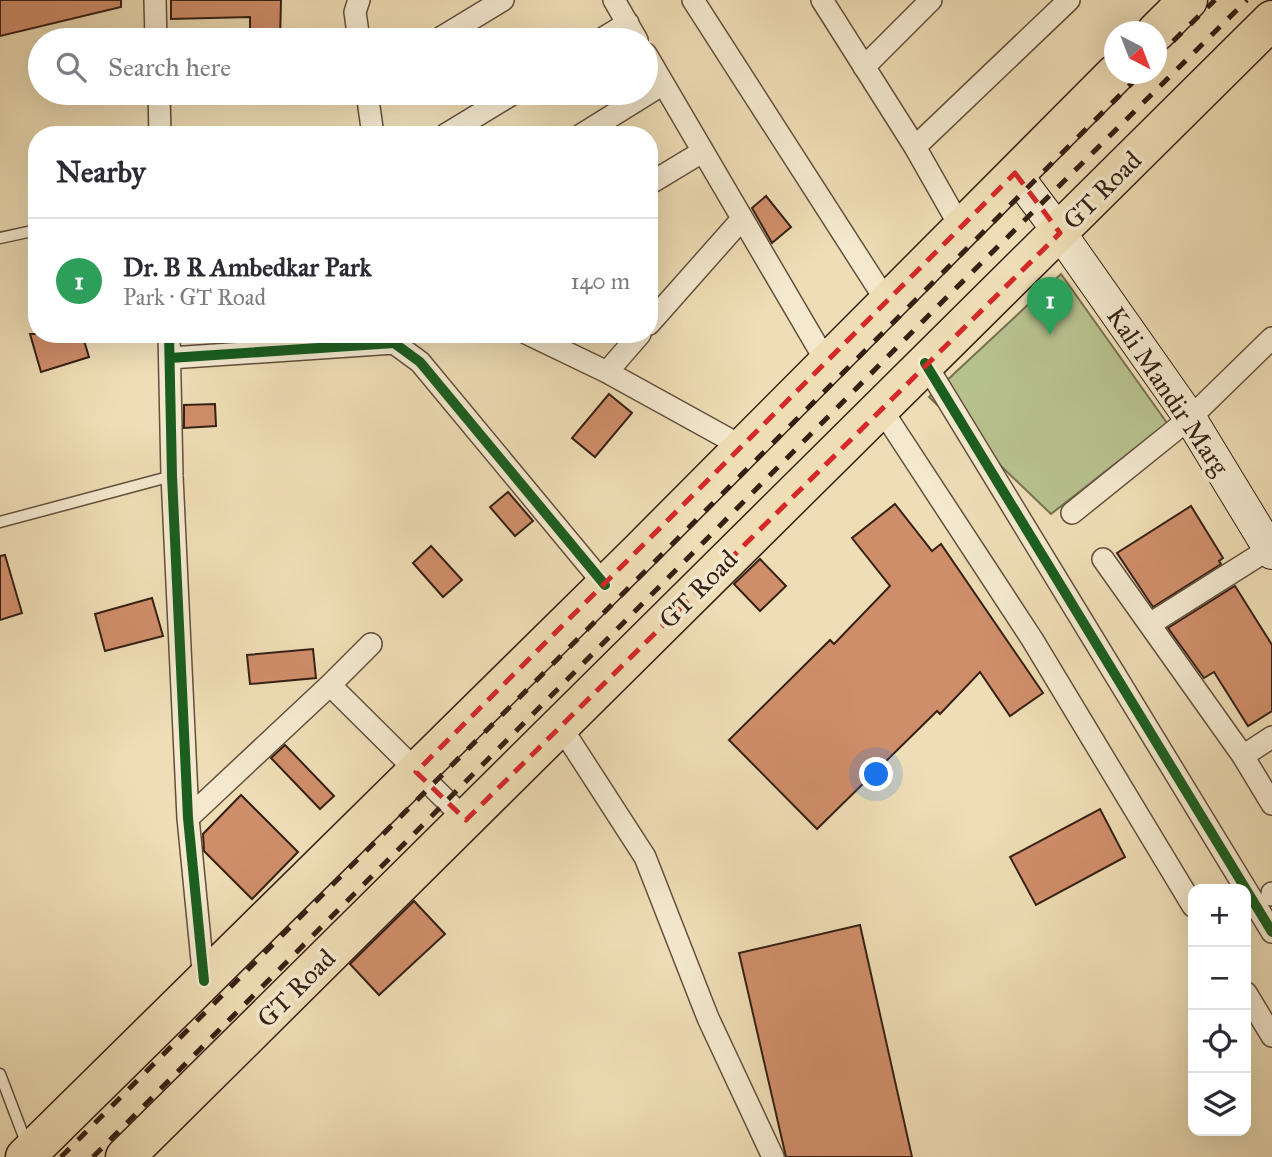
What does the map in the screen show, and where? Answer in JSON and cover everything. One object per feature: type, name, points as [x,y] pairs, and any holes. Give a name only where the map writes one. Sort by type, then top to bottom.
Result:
[{"type":"highway","points":[[1167,21],[1188,0]]},
{"type":"highway","name":"GT Road","points":[[125,1157],[1272,20]]},
{"type":"highway","points":[[29,1156],[1105,84]]},
{"type":"street","points":[[155,0],[156,28]]},
{"type":"street","points":[[457,28],[503,0]]},
{"type":"street","points":[[614,0],[630,28]]},
{"type":"street","points":[[692,0],[887,302]]},
{"type":"street","points":[[822,0],[915,148],[961,228]]},
{"type":"street","points":[[864,67],[932,0]]},
{"type":"street","points":[[915,148],[1069,0]]},
{"type":"street","points":[[357,1],[355,12],[357,28]]},
{"type":"street","points":[[658,75],[827,363]]},
{"type":"street","points":[[658,87],[663,84]]},
{"type":"street","points":[[159,105],[160,126]]},
{"type":"street","points":[[369,105],[372,126]]},
{"type":"street","points":[[460,126],[494,105]]},
{"type":"street","points":[[595,126],[629,105]]},
{"type":"street","points":[[658,179],[702,152]]},
{"type":"street","name":"Kali Mandir Marg","points":[[1016,173],[1190,418],[1271,551]]},
{"type":"street","points":[[658,314],[742,219]]},
{"type":"street","points":[[1072,513],[1190,418],[1272,338]]},
{"type":"street","points":[[169,343],[172,475],[188,818],[204,981]]},
{"type":"street","points":[[170,358],[340,343]]},
{"type":"street","points":[[394,343],[419,362],[605,585]]},
{"type":"street","points":[[547,343],[607,372],[743,447]]},
{"type":"street","points":[[607,372],[632,343]]},
{"type":"street","points":[[925,363],[1272,932]]},
{"type":"street","points":[[880,407],[1032,639],[1188,898]]},
{"type":"street","points":[[1150,624],[1271,551]]},
{"type":"street","points":[[1103,559],[1243,756],[1272,804]]},
{"type":"street","points":[[188,818],[371,644]]},
{"type":"street","points":[[330,685],[466,820]]},
{"type":"street","points":[[561,727],[645,857],[708,1018],[773,1157]]},
{"type":"street","points":[[1243,756],[1272,737]]},
{"type":"street","points":[[1251,1000],[1272,1036]]},
{"type":"lane","points":[[0,238],[28,232]]},
{"type":"lane","points":[[0,522],[172,475]]},
{"type":"lane","points":[[0,1074],[29,1156]]},
{"type":"highlighted area","points":[[1015,173],[1060,233],[466,820],[416,772]]},
{"type":"green space","points":[[1061,274],[1167,423],[1051,514],[929,397]]},
{"type":"building","points":[[0,0],[121,0],[121,7],[0,36]]},
{"type":"building","points":[[171,0],[281,0],[280,28],[250,28],[250,17],[171,19]]},
{"type":"building","points":[[766,196],[791,227],[772,243],[752,208]]},
{"type":"building","points":[[33,343],[85,343],[89,357],[41,372]]},
{"type":"building","points":[[609,394],[632,413],[595,457],[572,438]]},
{"type":"building","points":[[215,404],[216,426],[184,428],[184,405]]},
{"type":"building","points":[[508,492],[533,521],[515,536],[490,507]]},
{"type":"building","points":[[895,504],[932,551],[941,544],[1043,693],[1010,716],[980,672],[940,714],[937,711],[817,829],[729,740],[830,640],[834,644],[890,586],[852,538]]},
{"type":"building","points":[[1191,506],[1223,558],[1219,561],[1221,564],[1153,607],[1117,553]]},
{"type":"building","points":[[431,546],[462,580],[443,597],[413,563]]},
{"type":"building","points":[[5,555],[22,613],[0,620],[0,556]]},
{"type":"building","points":[[760,559],[786,586],[760,611],[734,584]]},
{"type":"building","points":[[1235,586],[1272,645],[1272,711],[1248,726],[1214,672],[1204,678],[1168,628]]},
{"type":"building","points":[[152,598],[163,636],[105,651],[95,614]]},
{"type":"building","points":[[313,649],[316,678],[250,684],[247,655]]},
{"type":"building","points":[[285,745],[334,796],[320,809],[271,758]]},
{"type":"building","points":[[241,795],[298,852],[252,899],[204,851],[203,834]]},
{"type":"building","points":[[1100,809],[1125,857],[1036,905],[1010,857]]},
{"type":"building","points":[[414,901],[445,934],[379,995],[350,964]]},
{"type":"building","points":[[860,925],[912,1157],[786,1157],[739,953]]},
{"type":"railway","points":[[1167,47],[1215,0]]},
{"type":"railway","points":[[93,1157],[945,299],[1247,0]]},
{"type":"railway","points":[[61,1157],[1131,84]]},
{"type":"cycle path","points":[[169,343],[172,476],[188,818],[204,981]]},
{"type":"cycle path","points":[[170,358],[394,343],[420,362],[605,585]]},
{"type":"cycle path","points":[[925,363],[1272,932]]},
{"type":"place","name":"Dr. B R Ambedkar Park","points":[[1050,335]]}]
